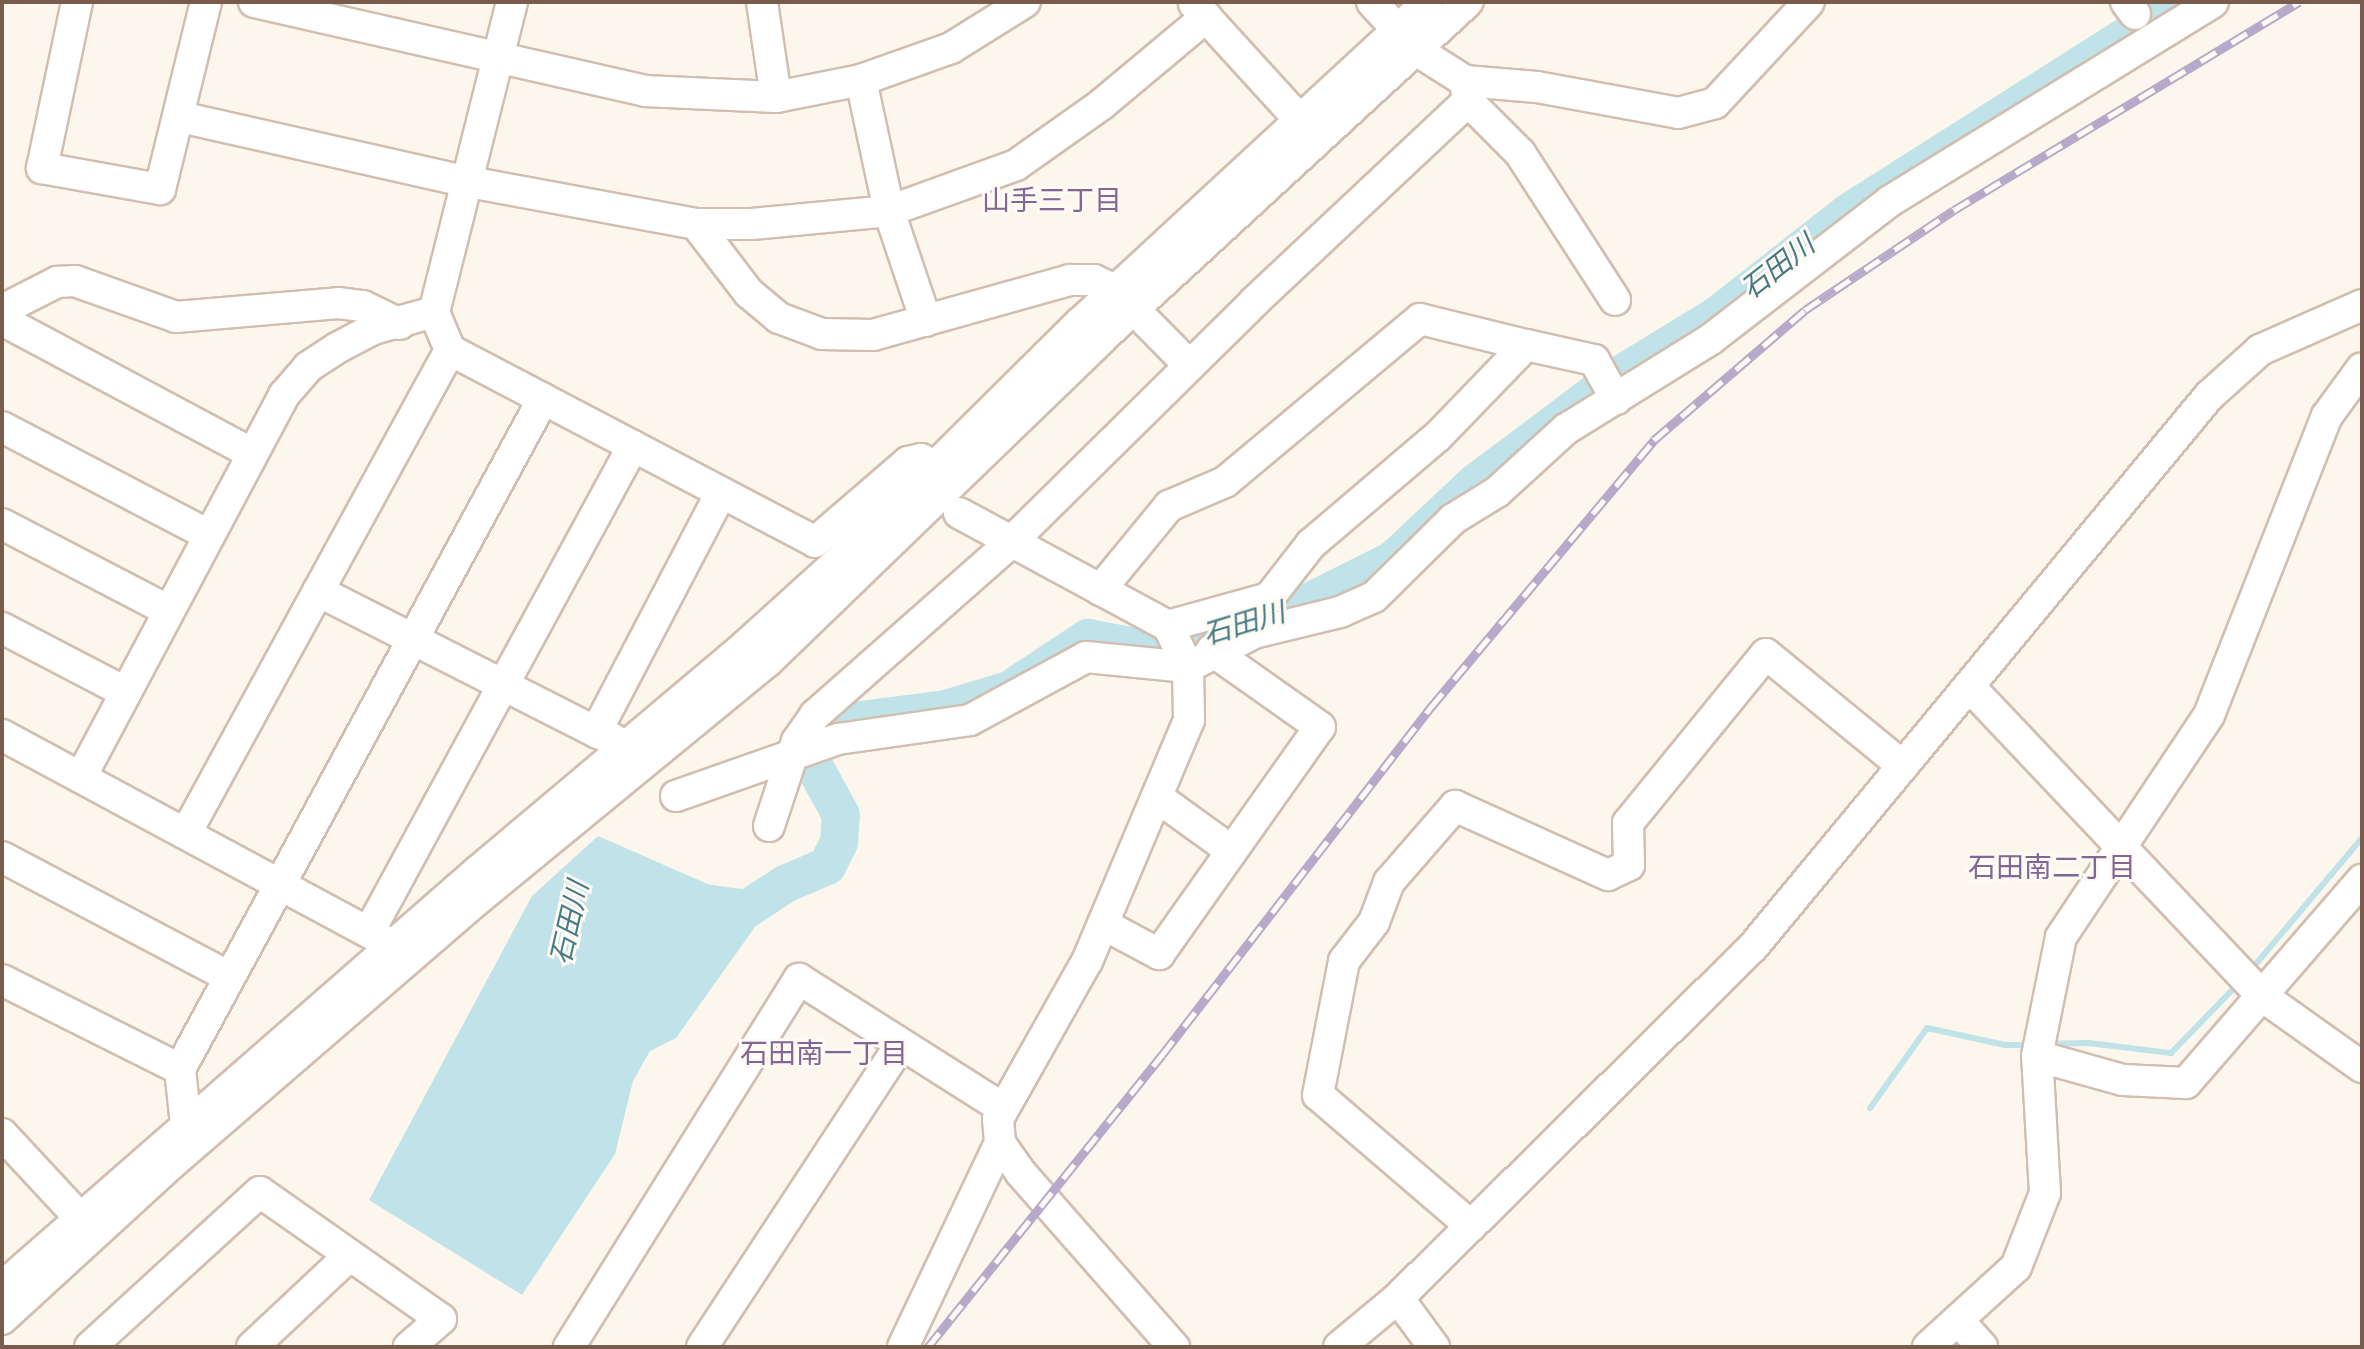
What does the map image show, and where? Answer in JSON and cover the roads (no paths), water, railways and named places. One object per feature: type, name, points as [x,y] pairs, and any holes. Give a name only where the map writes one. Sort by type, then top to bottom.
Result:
[{"type":"street","points":[[77,2],[42,168],[160,189],[206,2]]},
{"type":"street","points":[[254,2],[645,91],[776,97],[861,80],[951,48],[1025,2]]},
{"type":"street","points":[[512,2],[434,312],[450,350],[815,542],[908,462],[921,459],[934,466]]},
{"type":"street","points":[[762,2],[776,97]]},
{"type":"street","points":[[1372,2],[1407,40],[1466,91],[1520,153],[1615,300]]},
{"type":"street","points":[[2,1287],[389,947],[781,614],[934,466],[1124,300],[1407,40],[1428,2]]},
{"type":"street","points":[[2,1319],[171,1164],[389,947],[617,780],[768,661],[1300,120],[1407,40],[1467,2]]},
{"type":"street","points":[[769,826],[794,751],[815,715],[1010,543],[1466,91],[1537,87],[1678,113],[1715,103],[1809,2]]},
{"type":"street","points":[[676,796],[794,751],[838,739],[970,720],[1086,657],[1200,659],[1254,633],[1340,612],[1374,597],[1453,519],[1497,492],[1566,429],[1711,339],[1890,201],[2213,2]]},
{"type":"street","points":[[180,117],[469,182],[696,224],[752,224],[889,211],[1016,165],[1102,104],[1199,10],[1300,120]]},
{"type":"street","points":[[861,80],[889,211],[926,321]]},
{"type":"street","points":[[696,224],[741,284],[779,318],[822,334],[862,336],[1070,280],[1094,280],[1124,300],[1189,365]]},
{"type":"street","points":[[2,310],[57,282],[75,281],[176,317],[338,303],[363,306],[400,324]]},
{"type":"street","points":[[1339,1347],[1398,1298],[1752,948],[2209,396],[2260,350],[2362,305]]},
{"type":"street","points":[[81,777],[249,452],[308,367],[373,329],[400,324],[434,312]]},
{"type":"street","points":[[1100,590],[1169,506],[1225,482],[1420,319],[1594,360],[1616,399]]},
{"type":"street","points":[[2,320],[249,452]]},
{"type":"street","points":[[1254,633],[1269,598],[1311,544],[1438,436],[1526,345]]},
{"type":"street","points":[[186,833],[450,350]]},
{"type":"street","points":[[1928,1347],[2016,1267],[2045,1193],[2037,1056],[2061,937],[2209,715],[2327,416],[2362,368]]},
{"type":"street","points":[[186,1125],[180,1069],[543,399]]},
{"type":"street","points":[[2,427],[207,534]]},
{"type":"street","points":[[389,947],[504,684],[633,446]]},
{"type":"street","points":[[596,732],[721,493]]},
{"type":"street","points":[[959,513],[1168,626],[1200,659],[1320,727],[1159,954],[1103,924]]},
{"type":"street","points":[[2,524],[167,610]]},
{"type":"street","points":[[318,591],[504,684],[623,748]]},
{"type":"street","points":[[1168,626],[1269,598]]},
{"type":"street","points":[[2,628],[125,692]]},
{"type":"street","points":[[1471,1226],[1318,1095],[1344,961],[1374,922],[1389,882],[1455,806],[1608,875],[1629,865],[1628,823],[1766,654],[1903,766]]},
{"type":"street","points":[[903,1347],[1000,1143],[1002,1108],[1103,924],[1189,720],[1200,659]]},
{"type":"street","points":[[1969,686],[2262,996],[2362,1067]]},
{"type":"street","points":[[6,746],[81,777],[281,883],[389,947]]},
{"type":"street","points":[[1157,797],[1232,851]]},
{"type":"street","points":[[2,857],[228,976]]},
{"type":"street","points":[[2037,1056],[2123,1080],[2186,1083],[2362,880]]},
{"type":"street","points":[[569,1347],[799,979],[1002,1108]]},
{"type":"street","points":[[2,980],[180,1069]]},
{"type":"street","points":[[702,1347],[900,1046]]},
{"type":"street","points":[[2,1134],[81,1219]]},
{"type":"street","points":[[1000,1143],[1174,1347]]},
{"type":"street","points":[[90,1347],[260,1192],[441,1319],[409,1347]]},
{"type":"street","points":[[252,1347],[349,1256]]},
{"type":"street","points":[[1398,1298],[1434,1347]]},
{"type":"street","points":[[1958,1320],[1982,1347]]},
{"type":"water","points":[[598,836],[767,910],[676,1038],[650,1051],[633,1081],[615,1154],[522,1295],[369,1200],[532,896]]},
{"type":"waterway","name":"石田川","points":[[704,903],[747,909],[785,884],[827,866],[839,842],[841,815],[807,753],[829,724],[946,709],[1009,690],[1088,638],[1157,651],[1297,608],[1393,560],[1475,483],[1615,378],[1719,314],[1849,212],[2180,2]]},
{"type":"waterway","points":[[2250,971],[2362,838]]},
{"type":"waterway","points":[[2046,1044],[2089,1043],[2171,1053],[2240,982]]},
{"type":"waterway","points":[[1870,1108],[1927,1028],[2005,1045],[2031,1045]]},
{"type":"railway","points":[[928,1347],[1162,1055],[1431,707],[1654,440],[1805,310],[1954,210],[2299,2]]},
{"type":"district","name":"山手三丁目","points":[[1052,201]]},
{"type":"district","name":"石田南二丁目","points":[[2052,868]]},
{"type":"district","name":"石田南一丁目","points":[[824,1054]]}]
